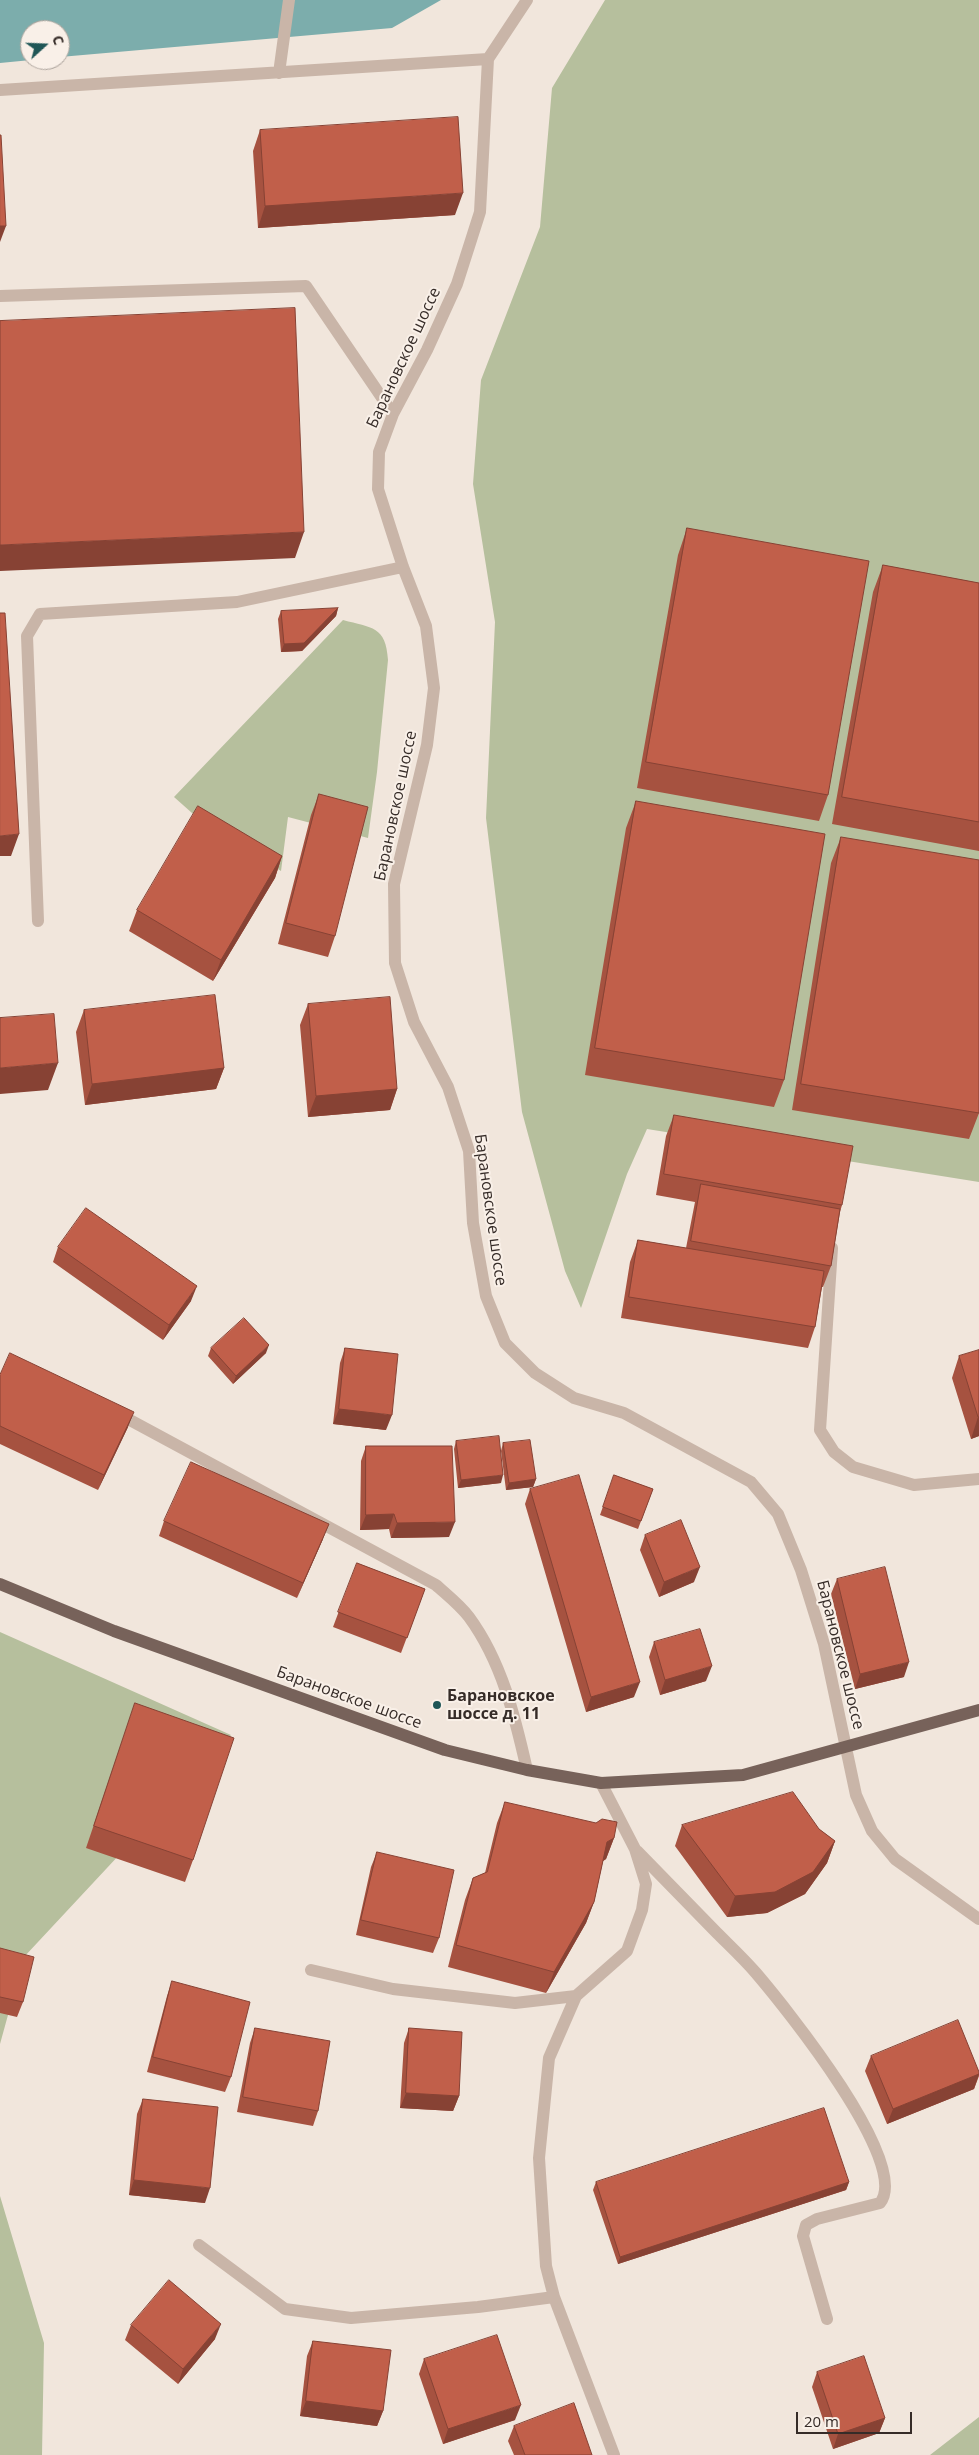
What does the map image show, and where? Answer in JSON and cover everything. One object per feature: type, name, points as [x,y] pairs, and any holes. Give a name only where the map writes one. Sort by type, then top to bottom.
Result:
[{"type":"main road","name":"Барановское шоссе","points":[[0,1584],[114,1631],[445,1750],[527,1770],[601,1783],[743,1775],[846,1745],[979,1710]]},
{"type":"street","points":[[279,73],[289,0]]},
{"type":"street","points":[[0,90],[488,59],[527,0]]},
{"type":"street","name":"Барановское шоссе","points":[[488,59],[480,212],[457,284],[427,350],[393,414],[379,452],[378,489],[403,566],[426,626],[434,688],[427,745],[394,884],[395,963],[414,1022],[448,1088],[469,1151],[473,1223],[486,1296],[505,1343],[535,1373],[574,1398],[624,1413],[751,1482],[778,1514],[802,1570],[824,1644],[856,1795],[872,1831],[895,1859],[979,1919]]},
{"type":"street","points":[[0,296],[306,286],[393,414]]},
{"type":"street","points":[[38,921],[27,636],[40,614],[237,602],[403,566]]},
{"type":"street","points":[[832,1243],[820,1430],[834,1452],[853,1468],[914,1485],[979,1479]]},
{"type":"street","points":[[108,1408],[436,1585],[468,1616],[490,1652],[514,1712],[527,1770]]},
{"type":"street","points":[[601,1783],[635,1849],[646,1884],[642,1910],[627,1951],[576,1996],[549,2058],[539,2158],[546,2266],[554,2297],[614,2455]]},
{"type":"street","points":[[635,1849],[756,1973],[838,2080],[858,2112],[879,2161],[886,2187],[885,2197],[880,2203],[817,2219],[806,2225],[803,2236],[828,2319]]},
{"type":"street","points":[[311,1970],[393,1989],[515,2003],[576,1996]]},
{"type":"street","points":[[199,2245],[285,2310],[351,2318],[478,2307],[554,2297]]},
{"type":"green space","points":[[605,0],[979,0],[979,1182],[647,1129],[627,1174],[581,1308],[565,1271],[522,1112],[486,818],[495,622],[473,484],[481,380],[540,227],[552,88]]},
{"type":"green space","points":[[343,620],[376,630],[381,635],[387,649],[388,660],[377,772],[368,838],[288,817],[281,871],[192,813],[174,797]]},
{"type":"green space","points":[[0,1632],[231,1735],[24,1957],[0,2044]]},
{"type":"green space","points":[[0,2196],[44,2343],[42,2455],[0,2455]]},
{"type":"green space","points":[[979,2417],[979,2455],[930,2455]]},
{"type":"water","points":[[0,0],[441,0],[392,28],[70,56],[70,20],[20,20],[20,61],[0,63]]},
{"type":"building","points":[[458,117],[463,193],[265,206],[260,130]]},
{"type":"building","points":[[1,135],[6,226],[0,226]]},
{"type":"building","points":[[295,308],[304,532],[0,545],[0,321]]},
{"type":"building","points":[[687,528],[869,561],[828,795],[646,762]]},
{"type":"building","points":[[883,565],[979,583],[979,822],[842,797]]},
{"type":"building","points":[[338,608],[304,643],[284,644],[281,611]]},
{"type":"building","points":[[0,613],[5,613],[19,834],[0,836]]},
{"type":"building","points":[[319,794],[368,807],[335,936],[286,923]]},
{"type":"building","points":[[636,801],[825,834],[784,1080],[595,1048]]},
{"type":"building","points":[[198,806],[282,856],[221,960],[137,910]]},
{"type":"building","points":[[841,837],[979,860],[979,1113],[801,1084]]},
{"type":"building","points":[[215,995],[224,1068],[92,1084],[84,1010]]},
{"type":"building","points":[[390,997],[397,1089],[316,1096],[308,1004]]},
{"type":"building","points":[[54,1014],[58,1063],[0,1068],[0,1018]]},
{"type":"building","points":[[674,1115],[853,1146],[842,1205],[664,1174]]},
{"type":"building","points":[[701,1184],[840,1209],[831,1266],[691,1241]]},
{"type":"building","points":[[86,1208],[197,1286],[169,1325],[58,1247]]},
{"type":"building","points":[[638,1240],[824,1271],[815,1327],[629,1297]]},
{"type":"building","points":[[244,1318],[269,1345],[236,1376],[211,1348]]},
{"type":"building","points":[[345,1348],[398,1354],[392,1415],[339,1409]]},
{"type":"building","points":[[979,1350],[979,1417],[978,1417],[959,1356]]},
{"type":"building","points":[[10,1353],[134,1412],[104,1475],[0,1426],[0,1375]]},
{"type":"building","points":[[499,1436],[503,1475],[461,1480],[456,1441]]},
{"type":"building","points":[[530,1440],[536,1479],[509,1483],[503,1443]]},
{"type":"building","points":[[366,1446],[452,1446],[455,1522],[397,1523],[394,1514],[366,1515]]},
{"type":"building","points":[[191,1462],[329,1524],[303,1583],[164,1521]]},
{"type":"building","points":[[579,1475],[640,1682],[591,1697],[530,1489]]},
{"type":"building","points":[[614,1475],[653,1489],[641,1521],[603,1507]]},
{"type":"building","points":[[681,1520],[700,1567],[664,1582],[645,1535]]},
{"type":"building","points":[[357,1563],[425,1589],[407,1638],[338,1612]]},
{"type":"building","points":[[885,1567],[909,1662],[860,1674],[837,1579]]},
{"type":"building","points":[[700,1629],[712,1666],[665,1680],[654,1642]]},
{"type":"building","points":[[135,1703],[234,1738],[193,1860],[94,1826]]},
{"type":"building","points":[[793,1792],[819,1829],[835,1841],[813,1872],[775,1892],[735,1896],[682,1825]]},
{"type":"building","points":[[505,1802],[596,1823],[602,1819],[617,1822],[614,1838],[607,1842],[594,1902],[554,1972],[456,1945],[473,1878],[487,1872]]},
{"type":"building","points":[[377,1852],[454,1870],[439,1938],[361,1920]]},
{"type":"building","points":[[0,1948],[34,1957],[23,2002],[0,1997]]},
{"type":"building","points":[[172,1981],[250,2002],[231,2077],[153,2057]]},
{"type":"building","points":[[958,2020],[979,2074],[893,2109],[871,2056]]},
{"type":"building","points":[[255,2028],[330,2041],[318,2111],[243,2097]]},
{"type":"building","points":[[409,2028],[462,2032],[459,2096],[406,2093]]},
{"type":"building","points":[[143,2099],[218,2107],[210,2188],[134,2180]]},
{"type":"building","points":[[824,2108],[849,2182],[620,2257],[596,2182]]},
{"type":"building","points":[[169,2280],[221,2324],[183,2369],[131,2325]]},
{"type":"building","points":[[497,2335],[521,2405],[448,2429],[424,2359]]},
{"type":"building","points":[[313,2341],[391,2350],[383,2411],[306,2401]]},
{"type":"building","points":[[864,2356],[885,2418],[838,2434],[817,2372]]},
{"type":"building","points":[[574,2403],[592,2455],[525,2455],[514,2426]]},
{"type":"place","name":"Барановское шоссе д. 11","points":[[437,1705]]}]
